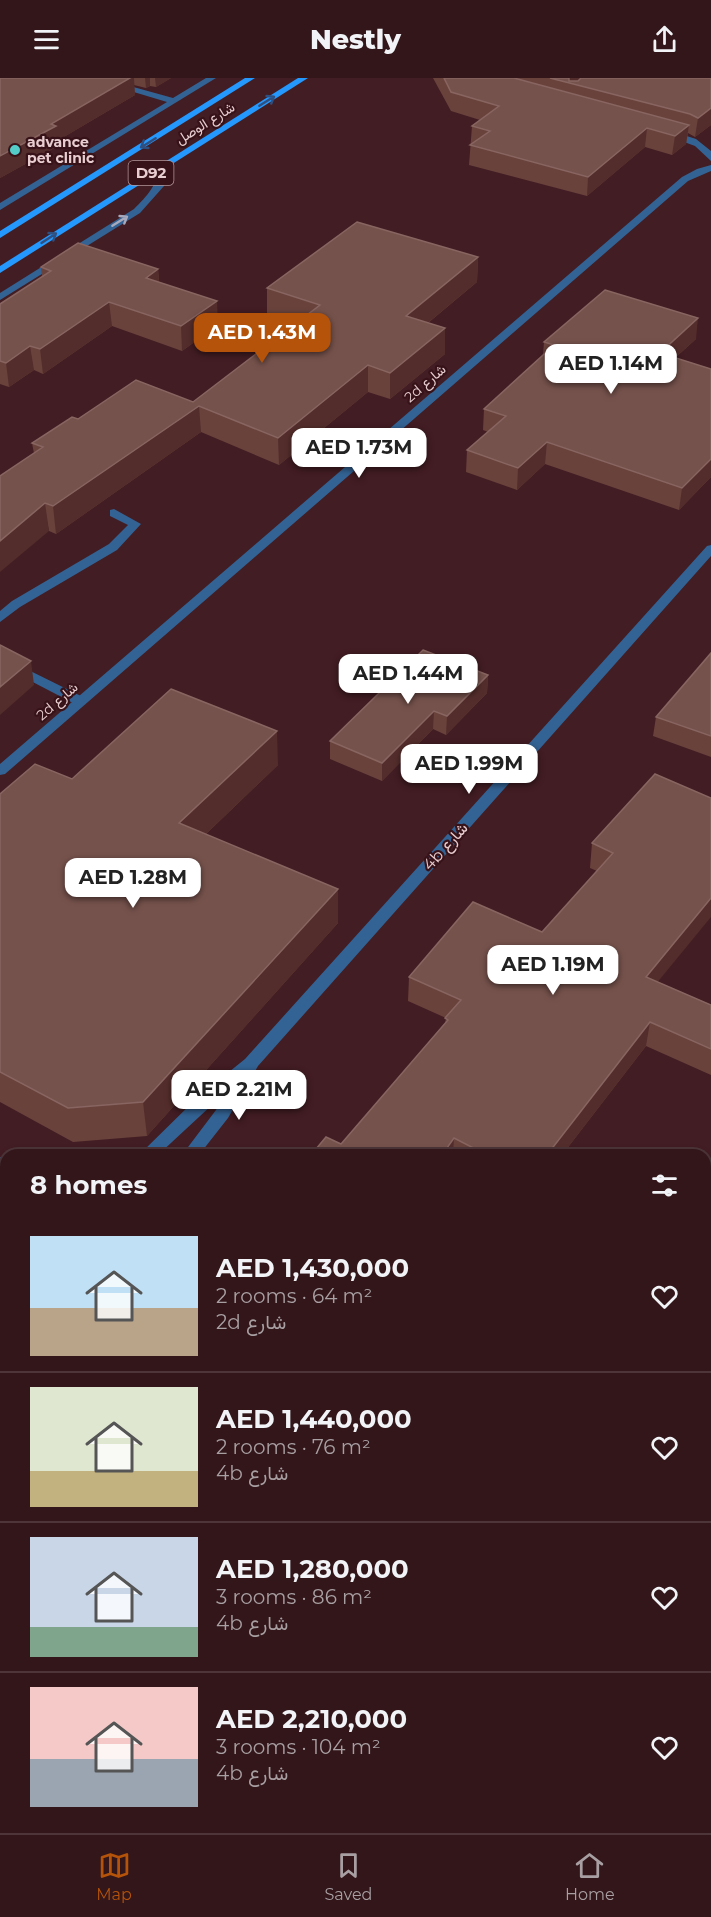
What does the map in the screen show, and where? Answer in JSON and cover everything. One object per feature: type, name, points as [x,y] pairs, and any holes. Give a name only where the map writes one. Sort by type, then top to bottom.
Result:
[{"type":"main road","name":"شارع الوصل","points":[[0,234],[251,78]]},
{"type":"main road","name":"شارع الوصل","points":[[0,270],[304,78]]},
{"type":"street","points":[[91,78],[174,101]]},
{"type":"street","points":[[0,207],[212,78]]},
{"type":"street","points":[[661,131],[698,143],[707,150],[711,164]]},
{"type":"street","name":"2d شارع","points":[[0,771],[685,180],[711,164]]},
{"type":"street","points":[[0,297],[137,211],[161,184],[162,166]]},
{"type":"street","points":[[0,618],[16,604],[113,547],[135,524],[114,513]]},
{"type":"street","name":"4b شارع","points":[[195,1149],[222,1114],[252,1064],[711,549]]},
{"type":"street","points":[[0,660],[80,701]]},
{"type":"street","name":"4b شارع","points":[[153,1149],[211,1094],[252,1064]]},
{"type":"building","points":[[0,78],[130,78],[51,124],[56,126],[0,156]]},
{"type":"building","points":[[444,78],[514,78],[689,125],[675,136],[647,128],[588,177],[470,145],[490,131],[472,126],[499,106],[451,92]]},
{"type":"building","points":[[550,78],[569,78],[569,81],[578,81],[581,78],[711,78],[711,108],[698,118]]},
{"type":"building","points":[[357,222],[478,257],[406,316],[445,328],[390,373],[368,365],[278,438],[199,406],[53,506],[45,503],[0,541],[0,476],[43,447],[32,443],[72,417],[78,419],[136,380],[193,402],[320,305],[267,288]]},
{"type":"building","points":[[78,243],[158,269],[146,278],[217,301],[181,326],[109,302],[40,349],[30,346],[6,363],[0,361],[0,304],[51,271],[41,267]]},
{"type":"building","points":[[605,290],[698,318],[660,353],[711,369],[711,459],[682,488],[547,442],[518,468],[467,450],[506,416],[484,409],[554,345],[544,342]]},
{"type":"building","points":[[0,645],[31,661],[0,687]]},
{"type":"building","points":[[423,650],[488,675],[447,716],[434,711],[382,763],[330,741]]},
{"type":"building","points":[[711,653],[711,736],[656,717]]},
{"type":"building","points":[[171,689],[277,731],[179,823],[338,889],[143,1102],[68,1108],[0,1072],[0,794],[35,764],[72,779]]},
{"type":"building","points":[[655,774],[711,798],[711,898],[646,977],[711,1005],[711,1049],[650,1022],[552,1149],[475,1149],[454,1138],[446,1149],[316,1149],[326,1137],[341,1144],[448,1020],[445,1018],[461,1000],[409,977],[473,902],[542,932],[613,853],[592,843]]},
{"type":"place","name":"advance pet clinic","points":[[15,150]]}]
